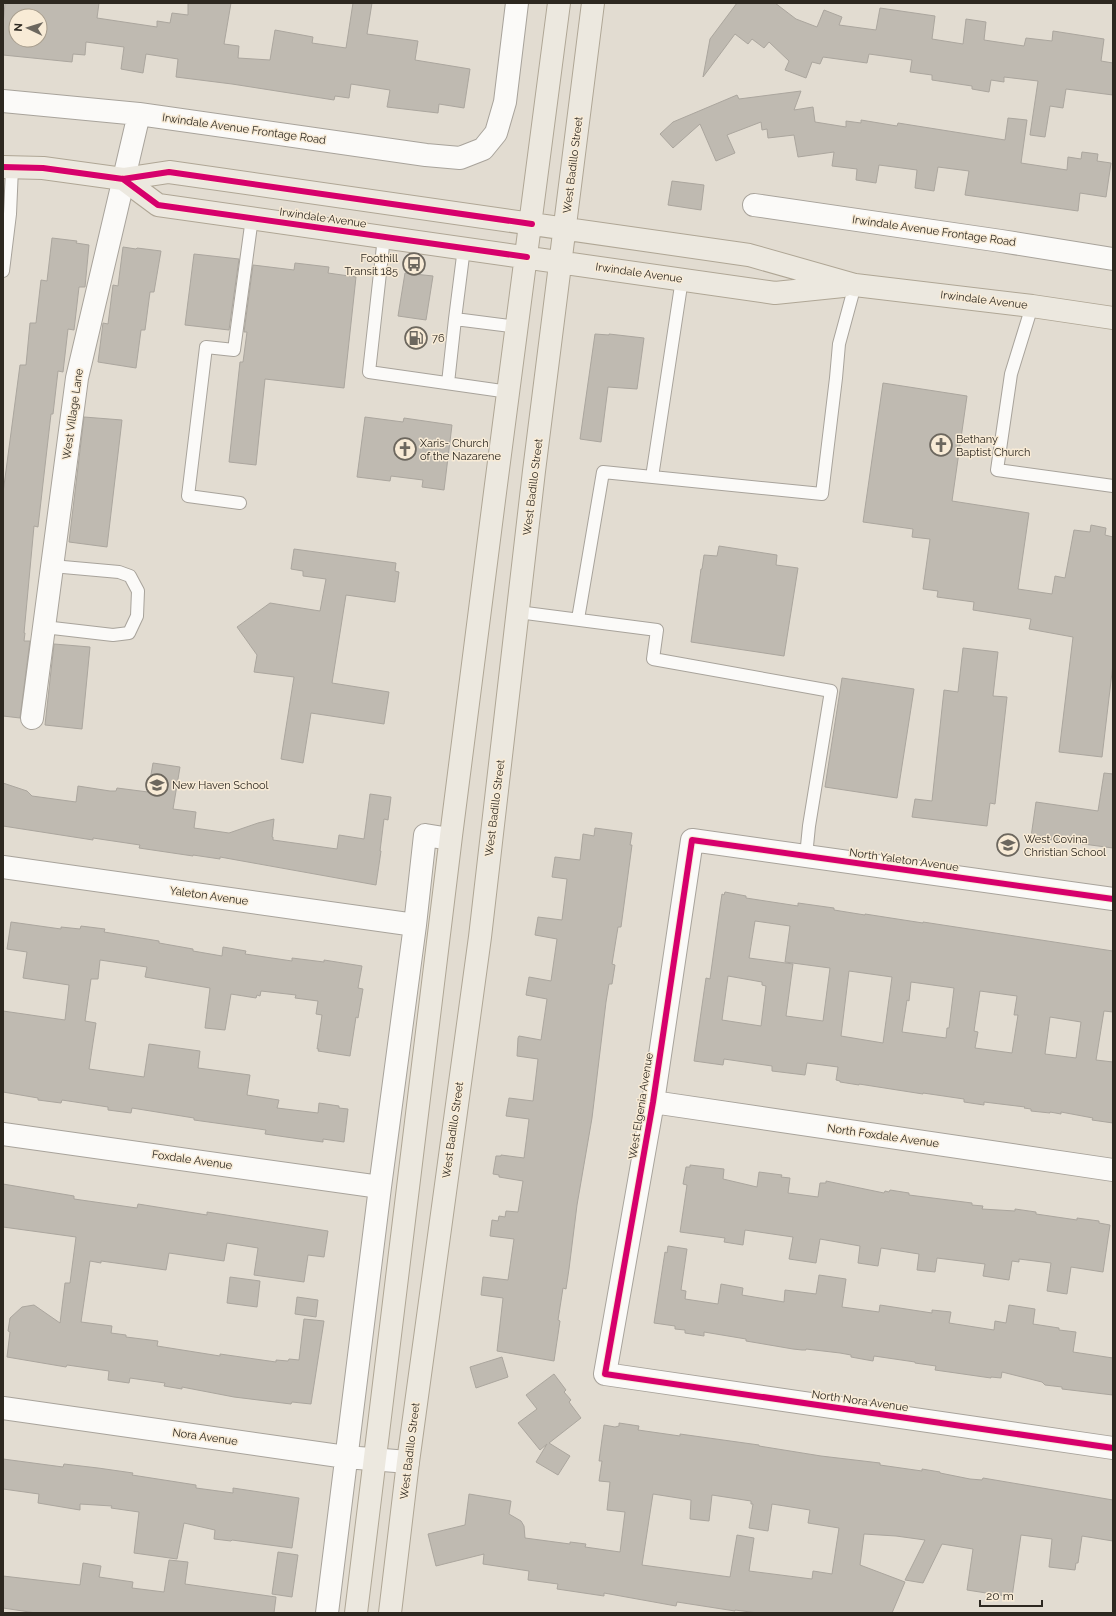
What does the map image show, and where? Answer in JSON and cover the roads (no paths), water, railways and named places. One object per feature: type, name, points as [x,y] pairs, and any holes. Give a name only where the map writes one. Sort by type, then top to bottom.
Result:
[{"type":"main road","points":[[356,1613],[376,1459],[450,839],[532,224],[559,3]]},
{"type":"main road","name":"West Badillo Street","points":[[390,1613],[408,1462],[480,938],[518,612],[593,3]]},
{"type":"main road","name":"Irwindale Avenue","points":[[7,168],[43,168],[123,179],[169,172],[749,255],[855,285],[1032,306],[1113,318]]},
{"type":"main road","name":"Irwindale Avenue","points":[[123,179],[158,205],[775,293],[855,285]]},
{"type":"street","name":"Irwindale Avenue Frontage Road","points":[[3,100],[139,114],[426,155],[460,158],[483,149],[496,133],[506,102],[517,3]]},
{"type":"street","name":"West Village Lane","points":[[32,718],[77,378],[139,114]]},
{"type":"street","name":"Irwindale Avenue Frontage Road","points":[[754,205],[993,240],[1113,260]]},
{"type":"street","points":[[327,1613],[380,1187],[415,925],[425,835],[450,839]]},
{"type":"street","name":"North Yaleton Avenue","points":[[692,840],[1113,899]]},
{"type":"street","name":"West Elgenia Avenue","points":[[605,1374],[653,1102],[692,840]]},
{"type":"street","name":"Yaleton Avenue","points":[[3,867],[415,925]]},
{"type":"street","name":"North Foxdale Avenue","points":[[653,1102],[1113,1170]]},
{"type":"street","name":"Foxdale Avenue","points":[[3,1134],[380,1187]]},
{"type":"street","name":"North Nora Avenue","points":[[605,1374],[1113,1448]]},
{"type":"street","name":"Nora Avenue","points":[[3,1408],[346,1457],[408,1462]]},
{"type":"lane","points":[[3,272],[10,214],[7,168]]},
{"type":"lane","points":[[240,503],[188,496],[206,347],[234,350],[252,218]]},
{"type":"lane","points":[[384,237],[369,372],[509,392]]},
{"type":"lane","points":[[448,383],[464,248]]},
{"type":"lane","points":[[652,477],[682,279]]},
{"type":"lane","points":[[578,619],[603,472],[822,494],[836,378],[838,344],[855,285]]},
{"type":"lane","points":[[1032,306],[1010,374],[997,470],[1113,486]]},
{"type":"lane","points":[[455,319],[518,327]]},
{"type":"lane","points":[[44,627],[118,634],[129,633],[137,616],[138,591],[130,576],[119,572],[52,566]]},
{"type":"lane","points":[[518,612],[657,630],[653,659],[831,691],[809,826],[806,856]]},
{"type":"place","name":"Foothill Transit 185","points":[[414,264]]},
{"type":"place","name":"76","points":[[416,338]]},
{"type":"place","name":"Bethany Baptist Church","points":[[941,445]]},
{"type":"place","name":"Xaris- Church of the Nazarene","points":[[405,449]]},
{"type":"place","name":"New Haven School","points":[[157,785]]},
{"type":"place","name":"West Covina Christian School","points":[[1008,845]]}]
